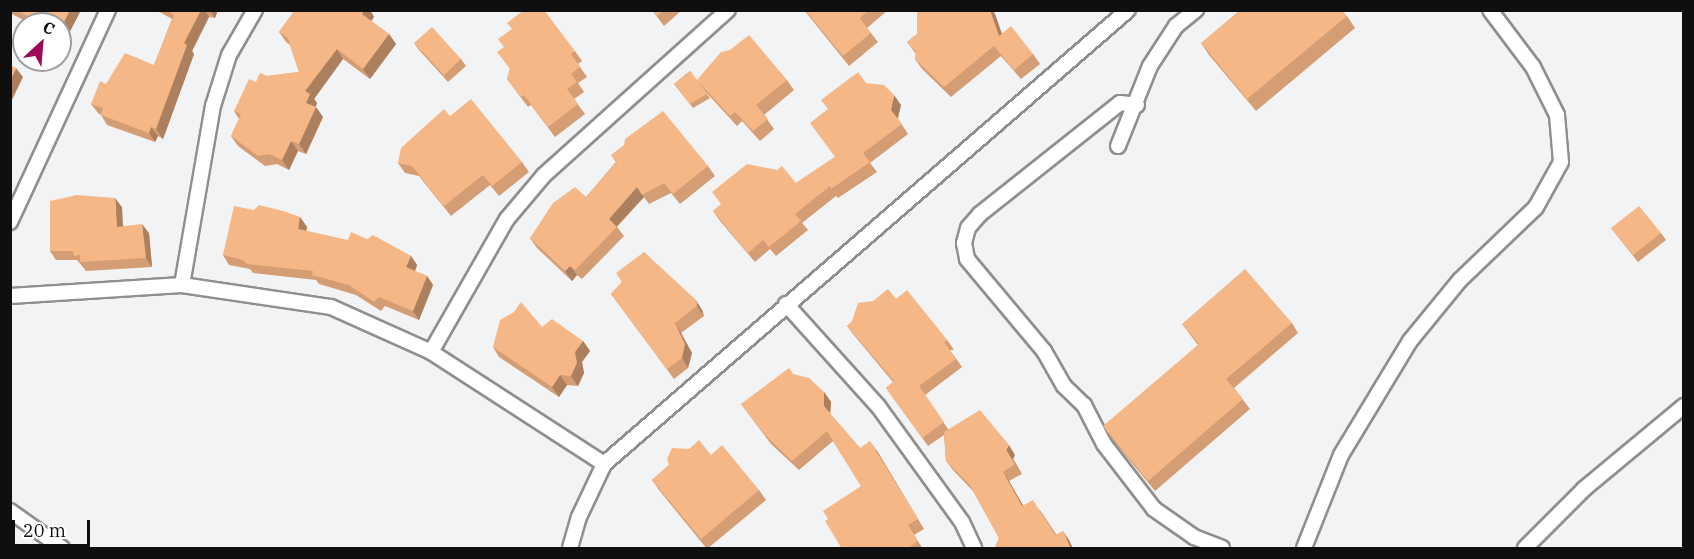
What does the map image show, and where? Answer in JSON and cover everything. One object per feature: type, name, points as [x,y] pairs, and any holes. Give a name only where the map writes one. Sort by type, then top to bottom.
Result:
[{"type":"lane","points":[[10,222],[108,10]]},
{"type":"lane","points":[[182,285],[213,106],[229,55],[255,10]]},
{"type":"lane","points":[[430,352],[507,219],[544,175],[728,10]]},
{"type":"lane","points":[[570,549],[579,517],[604,464],[1128,10]]},
{"type":"lane","points":[[1118,146],[1137,105],[1150,66],[1176,26],[1196,10]]},
{"type":"lane","points":[[1304,549],[1341,455],[1410,341],[1460,280],[1536,207],[1561,162],[1557,115],[1533,67],[1490,10]]},
{"type":"lane","points":[[1137,105],[1120,103],[980,214],[968,228],[964,243],[967,259],[1044,351],[1064,386],[1084,405],[1104,444],[1154,509],[1194,537],[1222,549]]},
{"type":"lane","points":[[10,296],[182,285],[331,307],[430,352],[604,464]]},
{"type":"lane","points":[[786,304],[878,406],[962,522],[974,549]]},
{"type":"lane","points":[[1525,549],[1584,489],[1683,406]]},
{"type":"lane","points":[[10,511],[62,549]]},
{"type":"building","points":[[16,10],[70,10],[69,12],[20,12]]},
{"type":"building","points":[[166,10],[201,10],[184,43],[187,45],[156,129],[151,127],[149,133],[101,115],[103,108],[91,104],[100,81],[106,84],[125,53],[154,65],[174,15]]},
{"type":"building","points":[[295,10],[364,10],[362,14],[389,34],[363,69],[337,49],[305,91],[310,94],[306,103],[316,107],[299,144],[291,141],[282,160],[270,154],[258,156],[231,136],[241,114],[234,111],[249,79],[256,82],[260,73],[267,76],[299,72],[288,38],[279,32]]},
{"type":"building","points":[[524,10],[544,10],[575,51],[571,54],[580,67],[571,74],[577,82],[567,89],[578,104],[548,127],[524,95],[521,97],[507,79],[510,69],[497,52],[504,47],[498,39],[512,29],[507,23]]},
{"type":"building","points":[[653,10],[664,10],[657,16]]},
{"type":"building","points":[[805,10],[869,10],[860,18],[871,33],[843,56]]},
{"type":"building","points":[[920,10],[990,10],[999,36],[1011,26],[1033,54],[1014,70],[994,46],[944,87],[915,59],[916,52],[907,42],[917,34],[917,13]]},
{"type":"building","points":[[1240,10],[1342,10],[1347,16],[1247,99],[1201,43]]},
{"type":"building","points":[[432,27],[461,59],[444,75],[414,43]]},
{"type":"building","points":[[749,35],[787,80],[756,105],[768,119],[753,131],[735,112],[730,116],[697,80],[721,52],[730,50]]},
{"type":"building","points":[[10,65],[12,72],[14,72],[10,81]]},
{"type":"building","points":[[690,71],[707,94],[690,104],[674,84]]},
{"type":"building","points":[[858,72],[866,83],[884,85],[894,95],[891,110],[902,124],[863,153],[870,162],[831,189],[830,186],[795,214],[801,221],[769,247],[763,240],[748,253],[713,211],[721,204],[712,192],[747,164],[777,170],[782,166],[796,183],[835,157],[810,123],[828,109],[821,100]]},
{"type":"building","points":[[471,99],[522,162],[492,186],[483,175],[444,206],[412,166],[398,163],[401,148],[444,109],[450,116]]},
{"type":"building","points":[[663,111],[708,166],[673,194],[664,183],[642,195],[637,187],[609,219],[617,227],[575,270],[570,266],[565,271],[530,238],[553,203],[575,187],[586,197],[617,162],[611,155],[624,145],[625,139]]},
{"type":"building","points":[[77,195],[115,198],[117,227],[142,224],[146,258],[80,262],[80,255],[74,256],[73,251],[50,251],[50,201]]},
{"type":"building","points":[[259,205],[300,217],[298,229],[348,240],[351,232],[367,239],[373,235],[411,256],[406,267],[427,276],[413,311],[379,297],[374,302],[349,285],[312,275],[313,271],[247,264],[243,260],[223,255],[234,206],[254,210]]},
{"type":"building","points":[[1639,206],[1661,233],[1633,255],[1611,228]]},
{"type":"building","points":[[644,252],[696,300],[697,306],[675,323],[685,344],[682,358],[667,369],[611,294],[622,282],[616,273]]},
{"type":"building","points":[[1245,269],[1292,323],[1226,379],[1243,399],[1148,481],[1103,426],[1199,344],[1182,324]]},
{"type":"building","points":[[888,289],[896,299],[907,290],[948,341],[944,342],[956,359],[919,386],[944,422],[922,438],[886,388],[894,381],[847,326],[852,321],[858,303],[873,301]]},
{"type":"building","points":[[521,302],[542,327],[552,319],[583,341],[575,352],[577,363],[571,376],[560,375],[552,387],[493,347],[500,320],[514,312]]},
{"type":"building","points":[[789,368],[793,374],[809,378],[824,392],[824,406],[860,448],[870,441],[918,519],[908,525],[918,541],[907,549],[842,549],[825,521],[828,519],[823,511],[861,486],[827,431],[792,461],[765,435],[741,404]]},
{"type":"building","points":[[980,410],[1009,445],[1006,450],[1015,464],[1003,472],[1022,506],[1033,500],[1055,535],[1063,531],[1071,549],[995,549],[999,538],[970,485],[946,461],[944,432]]},
{"type":"building","points":[[699,440],[711,455],[722,445],[759,490],[701,539],[652,480],[669,465],[667,459],[672,448],[689,449]]}]
